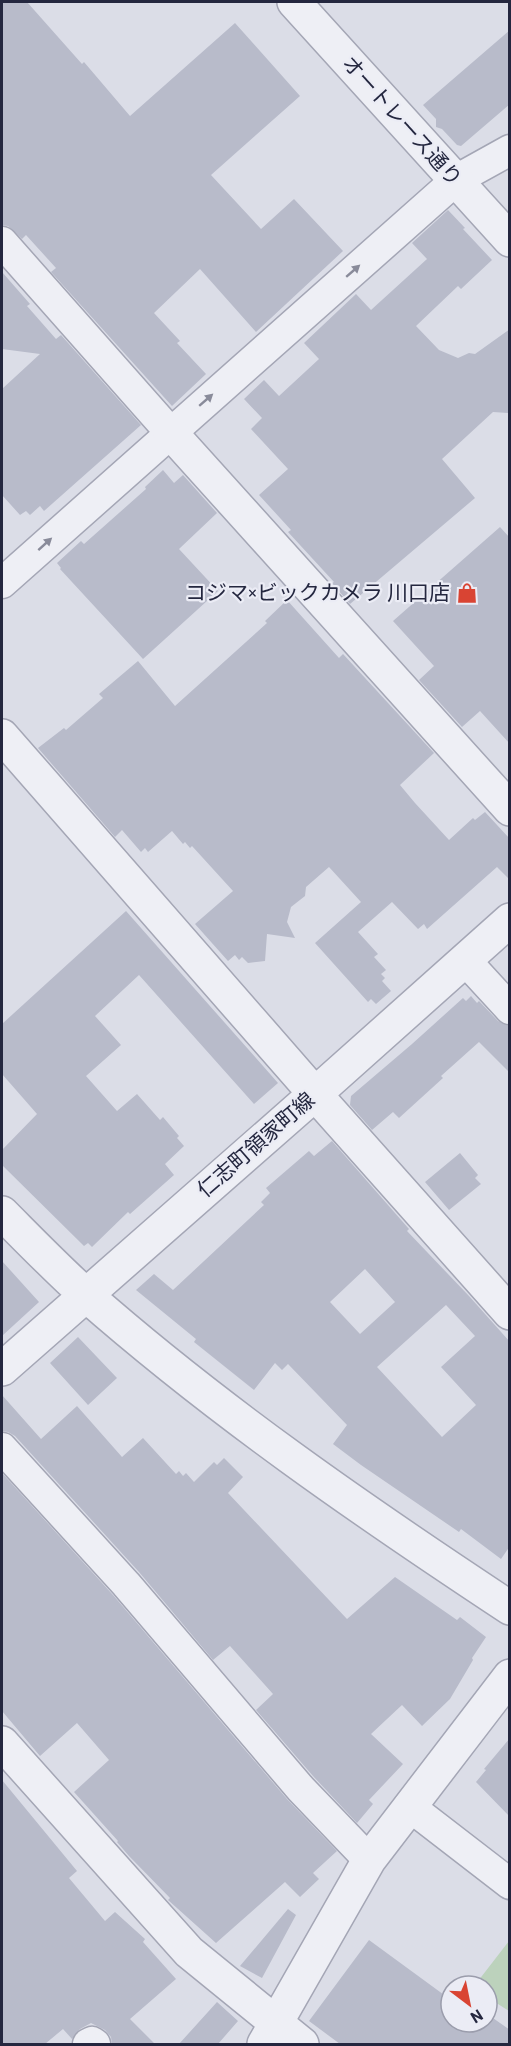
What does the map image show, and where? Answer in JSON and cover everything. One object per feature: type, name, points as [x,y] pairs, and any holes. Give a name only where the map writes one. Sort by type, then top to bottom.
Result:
[{"type":"street","name":"オートレース通り","points":[[294,2],[510,240]]},
{"type":"street","points":[[2,583],[456,180],[510,150]]},
{"type":"street","points":[[2,242],[510,809]]},
{"type":"street","points":[[2,736],[510,1313]]},
{"type":"street","name":"仁志町領家町線","points":[[2,1369],[510,920]]},
{"type":"street","points":[[465,960],[510,1009]]},
{"type":"street","points":[[2,1213],[85,1294],[205,1394],[396,1533],[510,1608]]},
{"type":"street","points":[[2,1448],[126,1584],[300,1788],[369,1860]]},
{"type":"street","points":[[270,2034],[369,1860],[510,1676]]},
{"type":"street","points":[[2,1743],[189,1952],[270,2034],[302,2044]]},
{"type":"street","points":[[410,1806],[510,1884]]},
{"type":"street","points":[[88,2044],[92,2042],[95,2044]]},
{"type":"green space","points":[[509,1941],[509,2011],[499,2005],[499,1974],[484,1974]]},
{"type":"building","points":[[2,2],[27,2],[82,64],[84,62],[130,116],[235,23],[300,96],[211,175],[261,229],[294,199],[343,251],[256,332],[200,269],[154,313],[180,341],[177,343],[206,374],[172,406],[51,272],[56,268],[26,235],[22,239],[8,226],[2,225]]},
{"type":"building","points":[[510,30],[510,104],[461,146],[457,145],[442,129],[436,127],[436,119],[423,105]]},
{"type":"building","points":[[448,210],[492,260],[461,289],[458,286],[416,326],[439,350],[458,358],[469,353],[475,354],[510,329],[508,413],[493,412],[442,459],[475,498],[350,604],[332,583],[334,582],[288,532],[291,530],[259,495],[288,469],[251,429],[262,418],[244,399],[264,380],[279,396],[319,359],[304,343],[356,294],[371,310],[427,259],[412,243]]},
{"type":"building","points":[[2,272],[30,304],[27,306],[56,339],[61,335],[141,425],[44,511],[40,506],[30,515],[26,511],[20,515],[2,495],[2,389],[40,354],[2,349]]},
{"type":"building","points":[[163,470],[174,483],[183,475],[217,513],[179,549],[218,591],[143,659],[57,563],[81,541],[84,544],[146,489],[145,487]]},
{"type":"building","name":"コジマ×ビックカメラ 川口店","points":[[500,527],[510,538],[510,744],[480,711],[462,727],[419,680],[434,666],[393,621]]},
{"type":"building","points":[[287,600],[339,658],[343,654],[434,753],[400,785],[449,840],[473,818],[475,820],[485,812],[510,839],[510,880],[497,867],[427,929],[424,924],[418,929],[392,902],[358,932],[378,954],[374,957],[386,970],[381,974],[385,978],[382,981],[391,991],[376,1004],[371,999],[368,1002],[315,943],[361,902],[329,867],[306,887],[305,896],[291,907],[287,922],[295,938],[267,934],[265,961],[248,963],[242,957],[239,960],[235,955],[228,961],[195,924],[233,891],[192,846],[190,848],[185,842],[183,844],[172,831],[148,852],[145,848],[141,852],[122,830],[115,837],[38,748],[64,728],[66,730],[103,698],[99,694],[138,661],[175,706],[267,623],[265,621]]},
{"type":"building","points":[[126,911],[278,1083],[254,1104],[139,975],[95,1016],[121,1045],[86,1076],[117,1111],[137,1094],[160,1120],[163,1117],[179,1136],[177,1138],[184,1146],[165,1164],[174,1175],[130,1214],[128,1212],[92,1247],[88,1243],[84,1246],[2,1165],[2,1150],[37,1114],[2,1074],[2,1024]]},
{"type":"building","points":[[471,996],[498,1021],[510,1026],[510,1073],[479,1042],[399,1118],[393,1112],[372,1130],[350,1105],[351,1096],[463,998],[466,1001]]},
{"type":"building","points":[[332,1141],[409,1229],[407,1231],[510,1342],[510,1546],[501,1559],[461,1529],[459,1532],[333,1444],[347,1425],[288,1364],[282,1370],[275,1363],[254,1390],[194,1342],[196,1339],[136,1290],[154,1274],[173,1290],[264,1205],[261,1202],[270,1193],[266,1188],[309,1151],[314,1156]],"holes":[[[365,1269],[395,1302],[360,1334],[330,1302]],[[446,1305],[475,1336],[441,1367],[476,1405],[442,1437],[377,1367]]]},
{"type":"building","points":[[460,1153],[478,1175],[475,1178],[481,1184],[449,1210],[425,1182]]},
{"type":"building","points":[[2,1261],[39,1302],[2,1336]]},
{"type":"building","points":[[78,1337],[117,1378],[88,1405],[50,1363]]},
{"type":"building","points":[[2,1395],[41,1439],[77,1406],[122,1457],[143,1438],[176,1474],[179,1471],[183,1476],[186,1473],[194,1482],[214,1462],[217,1465],[224,1458],[243,1477],[228,1493],[347,1619],[395,1577],[457,1620],[460,1617],[486,1637],[450,1699],[422,1726],[402,1705],[371,1734],[403,1764],[369,1800],[373,1804],[357,1823],[256,1710],[273,1694],[230,1646],[213,1660],[139,1572],[15,1436],[2,1431]]},
{"type":"building","points":[[2,1473],[113,1595],[287,1799],[337,1851],[313,1873],[319,1879],[300,1897],[285,1882],[216,1943],[168,1900],[170,1898],[129,1856],[74,1792],[109,1760],[77,1723],[40,1756],[2,1711]]},
{"type":"building","points":[[510,1738],[510,1817],[476,1782]]},
{"type":"building","points":[[2,1780],[77,1871],[69,1878],[105,1921],[115,1912],[145,1939],[143,1942],[176,1979],[130,2019],[155,2044],[112,2044],[111,2037],[105,2030],[91,2023],[80,2029],[72,2039],[63,2029],[45,2044],[2,2044]]},
{"type":"building","points":[[288,1909],[296,1915],[262,1978],[240,1966]]},
{"type":"building","points":[[369,1940],[439,1991],[439,2034],[499,2034],[499,2022],[510,2030],[510,2044],[340,2044],[309,2021]]},
{"type":"building","points":[[217,2002],[238,2021],[218,2044],[179,2044]]},
{"type":"place","name":"コジマ×ビックカメラ 川口店","points":[[467,593]]}]
